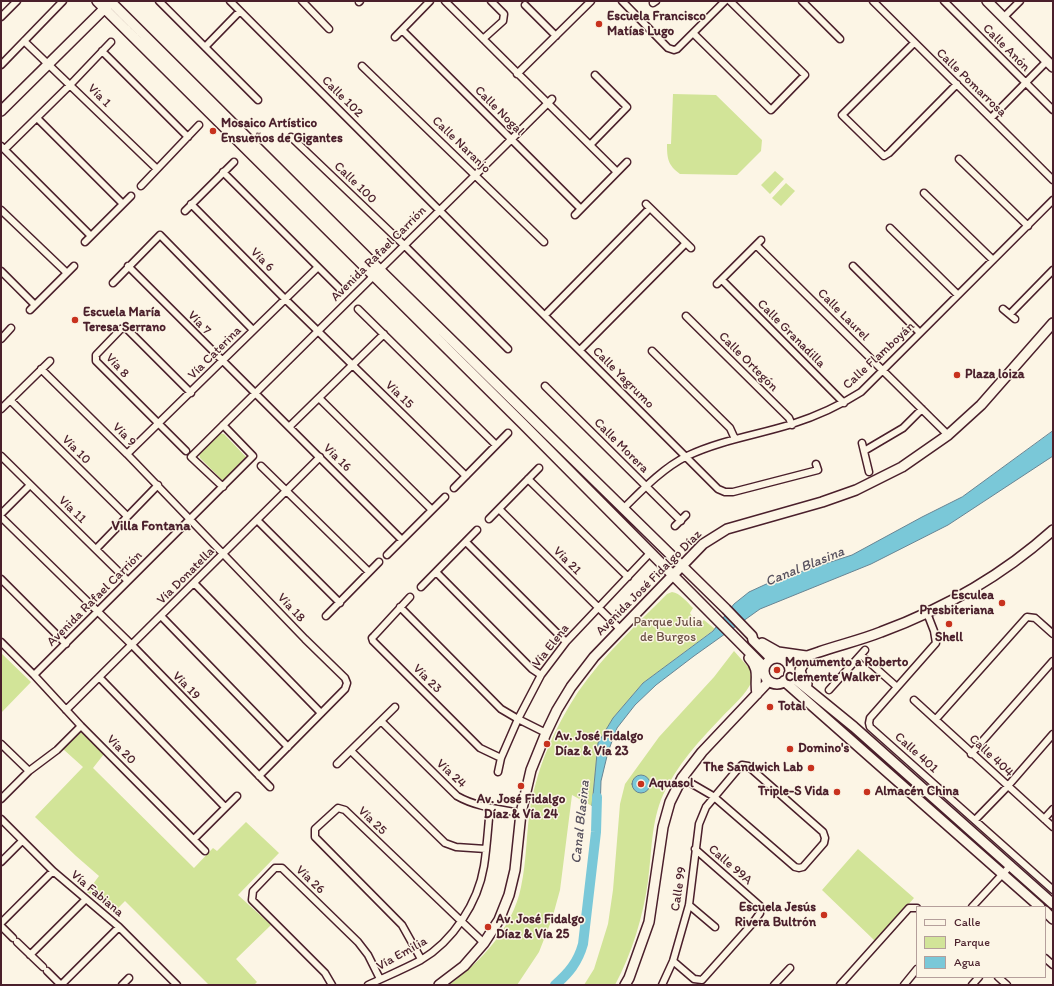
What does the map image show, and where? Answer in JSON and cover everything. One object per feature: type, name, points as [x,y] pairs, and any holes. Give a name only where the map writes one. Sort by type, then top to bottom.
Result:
[{"type":"main road","points":[[98,1],[109,3],[377,273],[672,575],[728,630],[731,638],[764,667]]},
{"type":"main road","points":[[987,1],[1050,64]]},
{"type":"main road","points":[[1,111],[109,3]]},
{"type":"main road","points":[[377,273],[624,508],[726,609],[753,640],[772,658]]},
{"type":"main road","name":"Avenida José Fidalgo Díaz","points":[[439,985],[464,966],[484,943],[499,920],[509,896],[515,870],[521,812],[531,770],[557,710],[574,682],[594,657],[703,544],[727,529],[822,502],[856,490],[902,467],[948,435],[981,405],[1053,323]]},
{"type":"main road","points":[[1039,906],[787,673],[781,658],[772,658],[764,667],[764,674],[769,681],[777,684],[787,673],[808,656],[880,633],[927,613],[981,584],[1035,547],[1053,530]]},
{"type":"main road","points":[[749,634],[771,650],[808,656]]},
{"type":"main road","points":[[737,642],[756,667],[757,674],[755,686],[757,694]]},
{"type":"main road","points":[[808,656],[800,667],[800,674],[805,682],[818,693],[820,700]]},
{"type":"main road","points":[[787,673],[859,732],[1011,865],[1053,904]]},
{"type":"main road","points":[[625,985],[650,922],[663,827],[670,802],[682,778],[702,752],[769,681]]},
{"type":"street","points":[[1,17],[17,1]]},
{"type":"street","points":[[1,64],[64,1]]},
{"type":"street","points":[[159,1],[258,100]]},
{"type":"street","name":"Calle 102","points":[[230,1],[439,210]]},
{"type":"street","points":[[302,1],[329,29]]},
{"type":"street","points":[[395,37],[430,1]]},
{"type":"street","points":[[445,1],[517,74],[550,101],[617,172]]},
{"type":"street","points":[[483,39],[503,21],[504,14],[491,1]]},
{"type":"street","points":[[517,74],[591,1]]},
{"type":"street","points":[[622,1],[668,48],[674,50],[694,33],[725,1]]},
{"type":"street","points":[[694,33],[771,110],[805,75],[730,1]]},
{"type":"street","points":[[802,1],[840,39]]},
{"type":"street","name":"Calle Pomarrosa","points":[[873,1],[1053,180]]},
{"type":"street","name":"Calle Anón","points":[[944,1],[1053,110]]},
{"type":"street","points":[[1003,18],[1020,1]]},
{"type":"street","points":[[525,5],[556,36]]},
{"type":"street","points":[[205,47],[240,11]]},
{"type":"street","name":"Calle Nogal","points":[[402,30],[581,209]]},
{"type":"street","name":"Vía 1","points":[[24,41],[71,84],[157,169]]},
{"type":"street","points":[[91,236],[3,147],[37,118],[111,42]]},
{"type":"street","points":[[914,43],[842,115],[884,156],[889,153],[957,84]]},
{"type":"street","points":[[102,51],[188,137]]},
{"type":"street","points":[[991,118],[1026,83],[1050,64]]},
{"type":"street","name":"Calle Naranjo","points":[[362,66],[544,242]]},
{"type":"street","points":[[590,145],[627,107],[595,75]]},
{"type":"street","name":"Avenida Rafael Carrión","points":[[223,488],[192,457],[317,330],[377,273],[550,101]]},
{"type":"street","points":[[37,118],[123,204]]},
{"type":"street","points":[[141,186],[200,125]]},
{"type":"street","name":"Calle 100","points":[[291,137],[404,245],[508,349]]},
{"type":"street","points":[[959,159],[1028,226]]},
{"type":"street","points":[[185,211],[234,162]]},
{"type":"street","points":[[575,215],[627,162]]},
{"type":"street","points":[[223,172],[341,290]]},
{"type":"street","points":[[924,193],[993,260]]},
{"type":"street","points":[[85,242],[131,196]]},
{"type":"street","name":"Calle Flamboyán","points":[[624,508],[645,486],[686,457],[710,446],[792,424],[825,413],[861,392],[1053,200]]},
{"type":"street","name":"Vía 6","points":[[191,204],[317,330]]},
{"type":"street","points":[[545,315],[648,206],[689,245],[580,350]]},
{"type":"street","points":[[1,210],[67,273]]},
{"type":"street","name":"Calle Yagrumo","points":[[439,210],[718,489],[725,492],[733,492],[817,467]]},
{"type":"street","points":[[890,228],[958,295]]},
{"type":"street","points":[[113,283],[160,235],[253,330]]},
{"type":"street","name":"Calle Granadilla","points":[[759,243],[719,282],[844,403]]},
{"type":"street","name":"Calle Laurel","points":[[759,243],[883,371],[948,435]]},
{"type":"street","points":[[30,310],[74,266]]},
{"type":"street","name":"Vía 7","points":[[128,266],[222,362],[255,393]]},
{"type":"street","points":[[853,266],[920,333]]},
{"type":"street","name":"Vía Caterina","points":[[127,454],[222,362],[284,298],[318,267]]},
{"type":"street","points":[[1010,314],[1053,270]]},
{"type":"street","points":[[1,271],[36,305]]},
{"type":"street","points":[[358,309],[496,445]]},
{"type":"street","points":[[1004,309],[1016,319]]},
{"type":"street","name":"Calle Ortegón","points":[[686,316],[789,418],[792,424]]},
{"type":"street","points":[[2,336],[11,328]]},
{"type":"street","name":"Vía 8","points":[[186,450],[96,361],[96,355],[121,329],[126,328],[191,392]]},
{"type":"street","name":"Vía 15","points":[[317,330],[466,476]]},
{"type":"street","points":[[289,427],[384,334]]},
{"type":"street","points":[[652,351],[730,428],[735,439]]},
{"type":"street","points":[[1,409],[50,361]]},
{"type":"street","name":"Vía 9","points":[[41,369],[191,518]]},
{"type":"street","name":"Calle Morera","points":[[545,386],[681,521]]},
{"type":"street","name":"Vía 16","points":[[255,393],[402,540]]},
{"type":"street","points":[[319,398],[432,510]]},
{"type":"street","name":"Vía 10","points":[[10,400],[127,516]]},
{"type":"street","points":[[864,451],[903,428],[922,409]]},
{"type":"street","name":"Avenida Rafael Carrión","points":[[34,675],[254,456],[223,425]]},
{"type":"street","points":[[454,488],[508,433]]},
{"type":"street","points":[[862,443],[869,472]]},
{"type":"street","name":"Vía 11","points":[[1,456],[128,581]]},
{"type":"street","name":"Vía Donatella","points":[[66,710],[320,457]]},
{"type":"street","points":[[261,466],[369,572]]},
{"type":"street","points":[[489,518],[539,468]]},
{"type":"street","points":[[528,479],[628,577]]},
{"type":"street","points":[[1,514],[30,485]]},
{"type":"street","points":[[96,549],[158,485]]},
{"type":"street","points":[[387,555],[445,497]]},
{"type":"street","name":"Vía 21","points":[[499,508],[620,629]]},
{"type":"street","points":[[675,526],[686,515]]},
{"type":"street","name":"Vía 19","points":[[1,517],[132,645],[270,787]]},
{"type":"street","name":"Vía 18","points":[[191,518],[305,639],[345,678],[347,682],[345,689],[288,746]]},
{"type":"street","points":[[257,520],[340,603]]},
{"type":"street","points":[[422,587],[477,530]]},
{"type":"street","points":[[466,542],[566,642]]},
{"type":"street","name":"Vía Elena","points":[[498,772],[501,758],[518,719],[541,675],[566,642],[651,552]]},
{"type":"street","points":[[326,616],[379,562]]},
{"type":"street","points":[[436,572],[532,669],[541,675]]},
{"type":"street","points":[[1,579],[66,644]]},
{"type":"street","points":[[194,583],[321,713]]},
{"type":"street","name":"Vía 23","points":[[410,597],[372,638],[373,641],[480,748],[501,758]]},
{"type":"street","points":[[400,608],[500,709],[546,733]]},
{"type":"street","name":"Calle 401","points":[[927,613],[934,630],[936,643],[870,718],[870,727],[1053,890]]},
{"type":"street","points":[[161,616],[288,746],[259,776]]},
{"type":"street","points":[[936,719],[1027,617],[1034,618],[1053,634]]},
{"type":"street","name":"Vía 20","points":[[1,642],[34,675],[80,726],[205,851]]},
{"type":"street","points":[[829,690],[863,653],[897,687]]},
{"type":"street","points":[[971,754],[1053,661]]},
{"type":"street","points":[[99,677],[225,808]]},
{"type":"street","name":"Calle 404","points":[[914,700],[936,719],[971,754],[1053,827]]},
{"type":"street","points":[[337,764],[395,707]]},
{"type":"street","name":"Vía 24","points":[[381,721],[457,796],[468,802],[490,808],[521,812]]},
{"type":"street","points":[[1,800],[29,771],[57,750],[80,726]]},
{"type":"street","points":[[975,820],[1053,734]]},
{"type":"street","points":[[1,744],[29,771]]},
{"type":"street","points":[[351,751],[445,843],[456,847],[486,849]]},
{"type":"street","name":"Calle 99","points":[[662,985],[674,960],[689,905],[699,824],[706,807],[714,796],[742,765],[748,766],[752,769],[823,832],[825,838],[824,843],[803,867],[795,867],[714,796]]},
{"type":"street","points":[[682,778],[714,796]]},
{"type":"street","points":[[194,839],[237,796]]},
{"type":"street","name":"Vía 25","points":[[421,960],[402,925],[315,837],[315,829],[338,808],[345,810],[484,943]]},
{"type":"street","name":"Vía Emilia","points":[[368,985],[421,960],[440,945],[461,921],[478,891],[484,867],[490,808]]},
{"type":"street","points":[[1044,819],[1053,809]]},
{"type":"street","name":"Vía Fabiana","points":[[1,820],[53,871],[119,927],[178,985]]},
{"type":"street","points":[[1,862],[22,841]]},
{"type":"street","name":"Calle 99A","points":[[674,960],[694,979],[702,980],[760,913],[760,906],[695,849]]},
{"type":"street","points":[[973,906],[1011,865]]},
{"type":"street","name":"Vía 26","points":[[332,985],[325,973],[252,900],[253,891],[275,868],[282,868],[358,942],[368,955],[380,979]]},
{"type":"street","points":[[53,871],[1,925],[61,985],[119,927]]},
{"type":"street","points":[[30,955],[86,899]]},
{"type":"street","points":[[689,905],[716,927]]},
{"type":"street","points":[[840,985],[909,908],[916,908]]},
{"type":"street","points":[[774,985],[790,968]]},
{"type":"street","points":[[904,985],[916,970]]},
{"type":"street","points":[[122,985],[129,978]]},
{"type":"street","points":[[999,978],[1007,985]]},
{"type":"green space","points":[[673,94],[716,95],[762,140],[761,151],[737,175],[680,174],[671,165],[667,154],[667,144],[671,144]]},
{"type":"green space","points":[[775,171],[784,179],[770,194],[761,185]]},
{"type":"green space","points":[[786,183],[795,191],[781,206],[772,198]]},
{"type":"green space","points":[[219,433],[224,434],[246,457],[224,480],[222,480],[200,458],[199,454]]},
{"type":"green space","name":"Parque Julia de Burgos","points":[[672,592],[681,596],[693,608],[690,613],[695,621],[700,623],[704,620],[715,629],[643,683],[613,718],[598,743],[592,806],[572,795],[560,890],[552,919],[539,952],[517,985],[449,985],[473,966],[494,942],[503,930],[517,902],[523,877],[529,814],[536,782],[545,755],[565,713],[578,692],[609,653],[667,594]]},
{"type":"green space","name":"Parque Julia de Burgos","points":[[734,651],[750,669],[752,681],[742,696],[704,736],[681,764],[663,795],[656,816],[652,837],[648,881],[643,908],[632,948],[627,960],[615,985],[584,985],[594,969],[608,924],[613,890],[620,804],[625,784],[659,737],[714,677]]},
{"type":"green space","points":[[1,653],[31,682],[1,713]]},
{"type":"green space","points":[[81,732],[104,754],[93,768],[194,868],[213,848],[217,851],[246,822],[279,853],[238,895],[271,925],[236,959],[257,982],[254,985],[209,985],[125,901],[113,913],[87,892],[99,876],[35,817],[83,767],[63,749]]},
{"type":"green space","points":[[858,849],[914,898],[877,940],[874,940],[822,890]]},
{"type":"water","points":[[1053,431],[1053,456],[948,525],[871,564],[760,609],[656,685],[635,705],[617,728],[608,752],[601,781],[600,812],[592,806],[598,743],[613,718],[643,683],[713,631],[734,604],[749,592],[775,580],[852,555],[962,497]]},
{"type":"water","name":"Aquasol","points":[[641,775],[647,778],[650,784],[647,790],[641,793],[635,790],[632,784],[635,778]]},
{"type":"waterway","name":"Canal Blasina","points":[[555,985],[572,967],[583,944],[596,832],[597,797]]},
{"type":"place","name":"Escuela Francisco Matías Lugo","points":[[599,24]]},
{"type":"place","name":"Mosaico Artístico Ensueños de Gigantes","points":[[213,131]]},
{"type":"place","name":"Escuela María Teresa Serrano","points":[[75,320]]},
{"type":"place","name":"Plaza loiza","points":[[957,375]]},
{"type":"place","name":"Esculea Presbiteriana","points":[[1002,603]]},
{"type":"place","name":"Shell","points":[[949,624]]},
{"type":"place","name":"Monumento a Roberto Clemente Walker","points":[[777,670]]},
{"type":"place","name":"Total","points":[[770,707]]},
{"type":"place","name":"Av. José Fidalgo Díaz & Vía 23","points":[[547,744]]},
{"type":"place","name":"Domino's","points":[[790,749]]},
{"type":"place","name":"The Sandwich Lab","points":[[811,768]]},
{"type":"place","name":"Aquasol","points":[[641,784]]},
{"type":"place","name":"Av. José Fidalgo Díaz & Vía 24","points":[[521,786]]},
{"type":"place","name":"Triple-S Vida","points":[[837,792]]},
{"type":"place","name":"Almacén China","points":[[867,792]]},
{"type":"place","name":"Escuela Jesús Rivera Bultrón","points":[[824,915]]},
{"type":"place","name":"Av. José Fidalgo Díaz & Vía 25","points":[[488,927]]},
{"type":"district","name":"Villa Fontana","points":[[151,526]]}]
